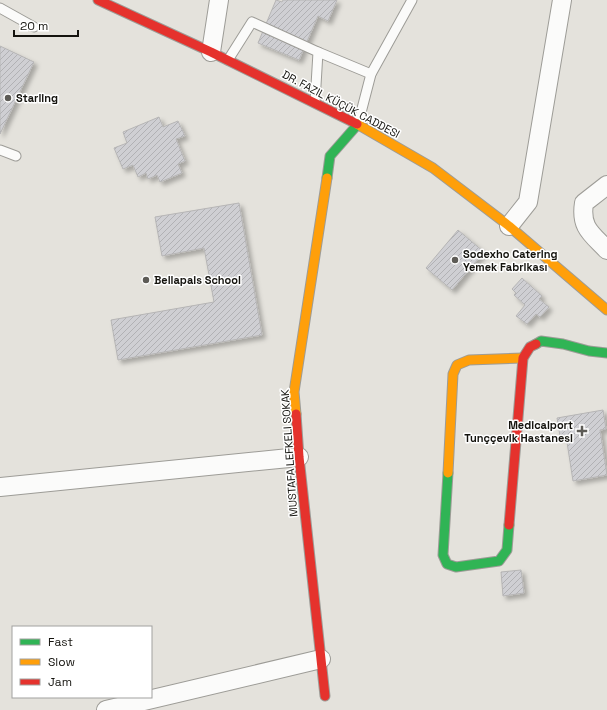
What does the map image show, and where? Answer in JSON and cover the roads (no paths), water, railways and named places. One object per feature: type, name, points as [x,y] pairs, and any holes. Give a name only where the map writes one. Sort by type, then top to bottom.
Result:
[{"type":"street","points":[[98,0],[315,102],[358,124],[433,168],[509,226],[607,310]]},
{"type":"street","points":[[211,52],[219,0]]},
{"type":"street","points":[[509,226],[528,202],[562,0]]},
{"type":"street","name":"MUSTAFA LEFKELI SOKAK","points":[[325,696],[299,457],[294,392],[330,156],[358,124]]},
{"type":"street","points":[[607,185],[584,203],[582,213],[585,226],[607,250]]},
{"type":"street","points":[[523,358],[469,360],[457,365],[453,374],[443,555],[446,564],[456,567],[499,561],[507,550],[523,358],[530,347],[541,341],[563,344],[589,351],[607,353]]},
{"type":"street","points":[[0,487],[299,457]]},
{"type":"street","points":[[106,710],[321,659]]},
{"type":"lane","points":[[358,124],[371,74],[412,0]]},
{"type":"lane","points":[[0,8],[34,27]]},
{"type":"lane","points":[[228,60],[252,22],[371,74]]},
{"type":"lane","points":[[315,102],[318,52]]},
{"type":"lane","points":[[0,150],[16,156]]},
{"type":"place","name":"Starling","points":[[8,98]]},
{"type":"place","name":"Sodexho Catering Yemek Fabrikası","points":[[455,260]]},
{"type":"place","name":"Bellapais School","points":[[146,280]]},
{"type":"place","name":"Medicalport Tunççevik Hastanesi","points":[[582,431]]}]
